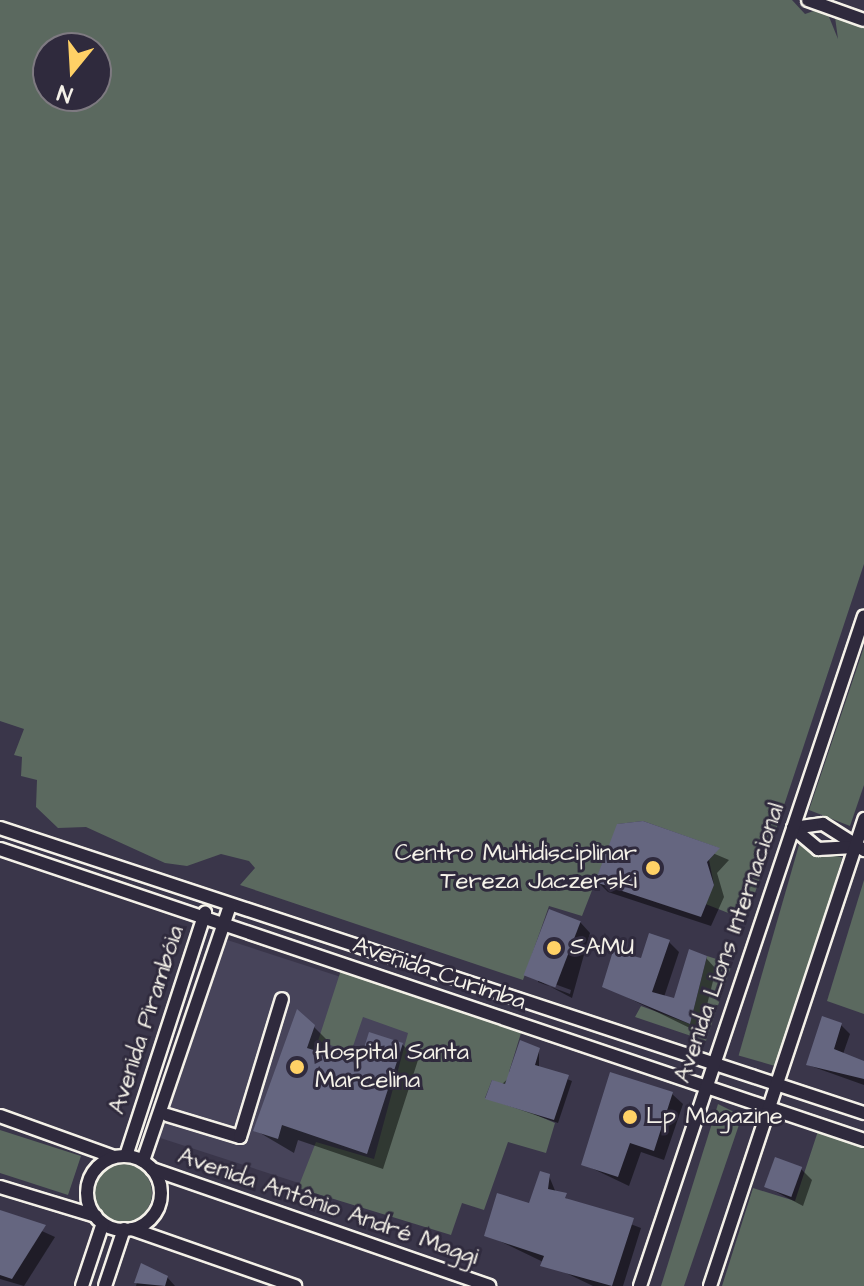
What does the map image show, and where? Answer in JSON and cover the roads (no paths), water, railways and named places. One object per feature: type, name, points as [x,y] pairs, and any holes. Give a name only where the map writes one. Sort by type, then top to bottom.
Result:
[{"type":"street","points":[[808,0],[864,20]]},
{"type":"street","name":"Avenida Lions Internacional","points":[[640,1286],[712,1060],[864,616]]},
{"type":"street","points":[[710,1286],[859,848],[864,819]]},
{"type":"street","points":[[793,828],[829,826],[859,848]]},
{"type":"street","name":"Avenida Curimba","points":[[0,828],[712,1060],[864,1113]]},
{"type":"street","points":[[793,828],[818,849],[859,848]]},
{"type":"street","name":"Avenida Curimba","points":[[0,849],[703,1089],[864,1140]]},
{"type":"street","name":"Avenida Pirambóia","points":[[120,1157],[210,898]]},
{"type":"street","name":"Avenida Pirambóia","points":[[148,1165],[230,905]]},
{"type":"street","points":[[167,1115],[240,1137],[282,999]]},
{"type":"street","name":"Avenida Antônio André Maggi","points":[[0,1116],[489,1286]]},
{"type":"street","points":[[82,1286],[99,1220],[88,1185],[120,1157]]},
{"type":"street","name":"Avenida Antônio André Maggi","points":[[128,1229],[160,1204],[148,1165]]},
{"type":"street","points":[[0,1187],[295,1286]]},
{"type":"street","points":[[105,1286],[128,1229]]},
{"type":"place","name":"Centro Multidisciplinar Tereza Jaczerski","points":[[653,868]]},
{"type":"place","name":"SAMU","points":[[554,948]]},
{"type":"place","name":"Hospital Santa Marcelina","points":[[297,1067]]},
{"type":"place","name":"Lp Magazine","points":[[630,1117]]}]
